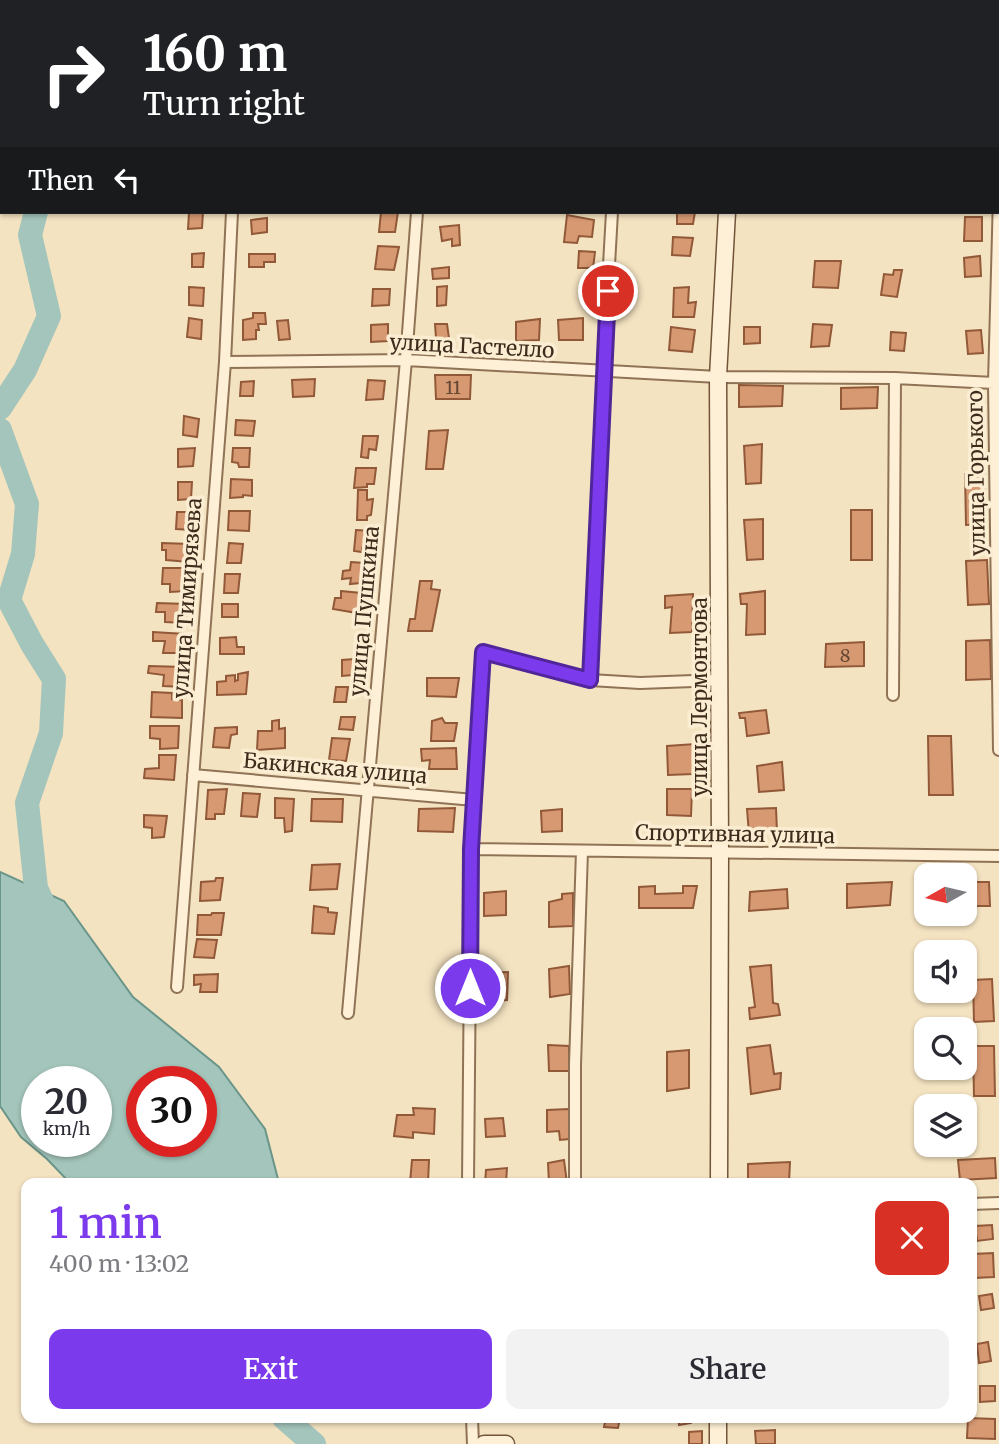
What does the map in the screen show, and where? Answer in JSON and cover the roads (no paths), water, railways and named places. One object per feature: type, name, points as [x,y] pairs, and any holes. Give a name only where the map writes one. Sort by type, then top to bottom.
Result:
[{"type":"street","name":"улица Тимирязева","points":[[177,987],[225,362],[232,214]]},
{"type":"street","name":"улица Пушкина","points":[[348,1013],[417,214]]},
{"type":"street","points":[[590,680],[612,214]]},
{"type":"street","name":"улица Лермонтова","points":[[719,1178],[718,377],[727,214]]},
{"type":"street","name":"улица Горького","points":[[999,214],[994,383],[999,750]]},
{"type":"street","name":"улица Гастелло","points":[[225,362],[406,360],[718,377],[895,377],[994,383]]},
{"type":"street","points":[[893,695],[895,377]]},
{"type":"street","points":[[468,1178],[471,849],[483,652],[590,680],[640,683],[720,680]]},
{"type":"street","name":"Бакинская улица","points":[[193,775],[474,800]]},
{"type":"street","name":"Спортивная улица","points":[[471,849],[999,856]]},
{"type":"street","points":[[575,1178],[575,1065],[582,851]]},
{"type":"street","points":[[977,1204],[999,1203]]},
{"type":"street","points":[[472,1423],[473,1444]]},
{"type":"street","points":[[718,1423],[718,1444]]},
{"type":"street","points":[[484,1444],[506,1444]]},
{"type":"water","points":[[0,872],[64,901],[133,997],[219,1067],[265,1129],[278,1178],[65,1178],[45,1157],[112,1157],[112,1066],[21,1066],[21,1137],[0,1106]]},
{"type":"waterway","points":[[0,408],[25,370],[49,316],[30,235],[35,214]]},
{"type":"waterway","points":[[0,430],[27,504],[23,554],[9,600],[54,679],[51,733],[27,803],[36,888],[49,917]]},
{"type":"waterway","points":[[290,1423],[314,1444]]}]
